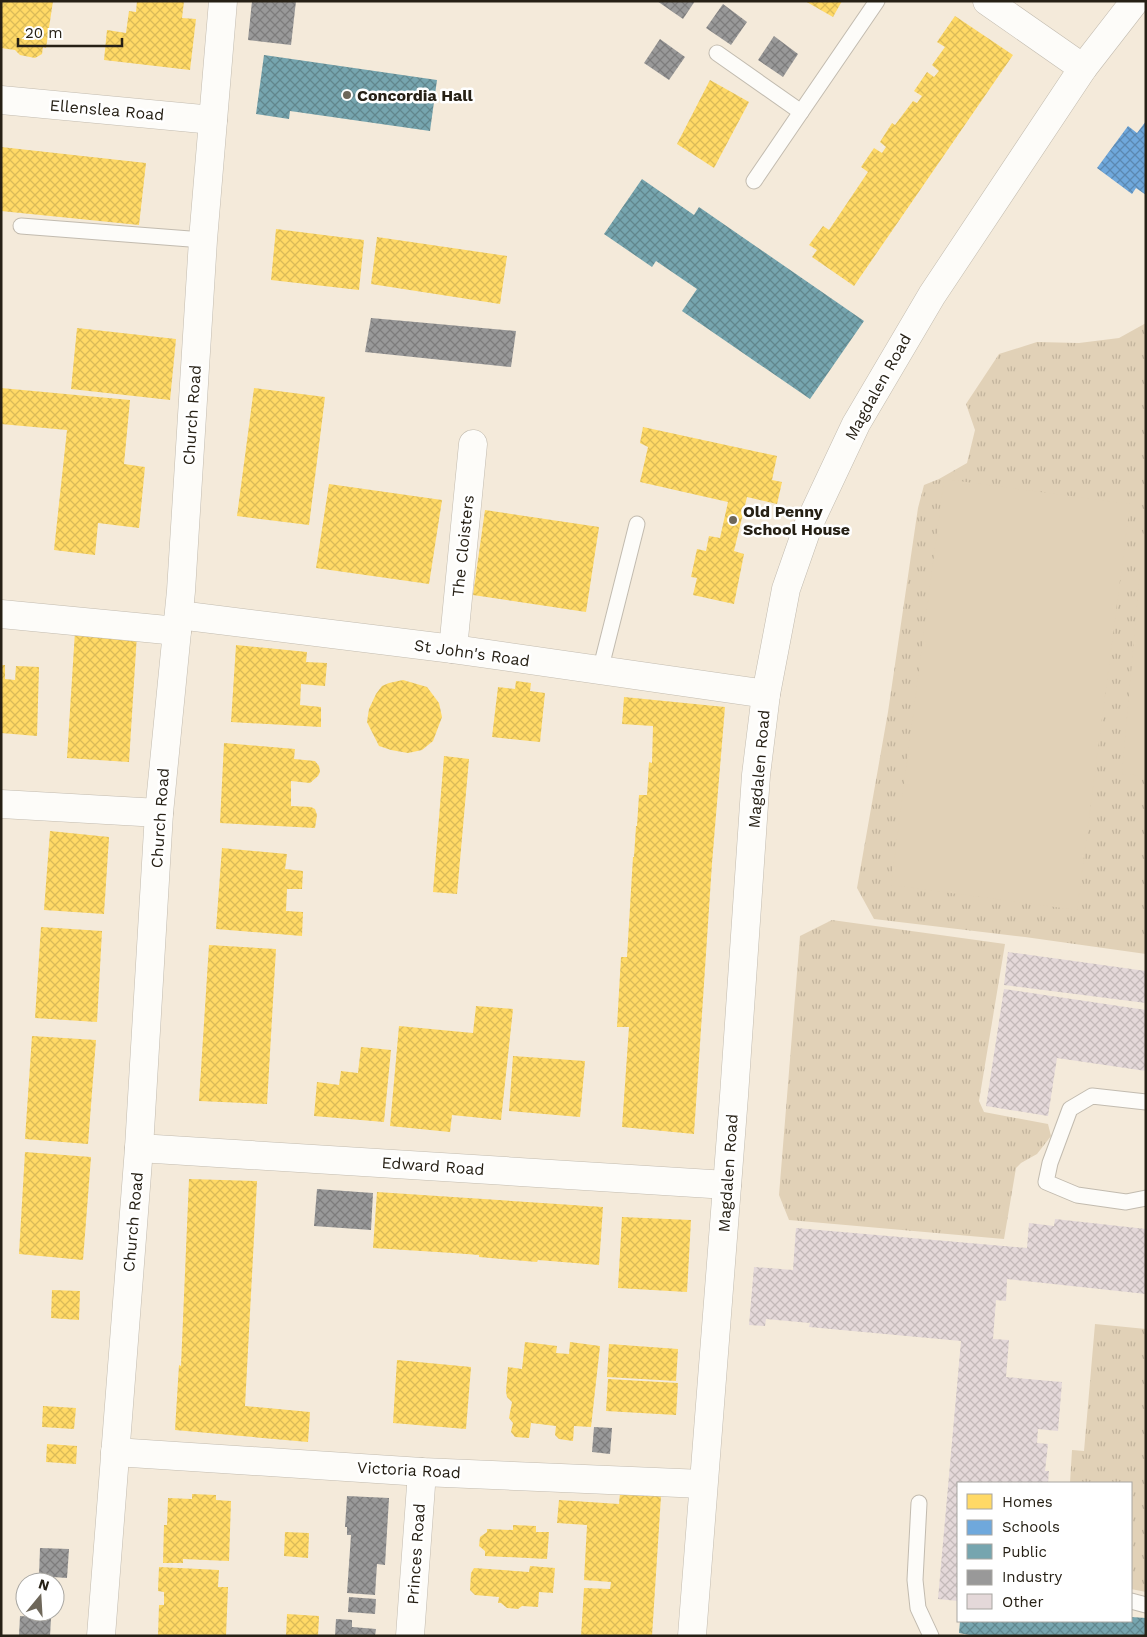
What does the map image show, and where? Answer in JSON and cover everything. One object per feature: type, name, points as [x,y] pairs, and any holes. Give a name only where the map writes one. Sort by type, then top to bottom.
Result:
[{"type":"street","name":"Church Road","points":[[101,1636],[139,1148],[160,814],[178,623],[203,240],[222,1]]},
{"type":"street","points":[[987,1],[1083,68]]},
{"type":"street","name":"Magdalen Road","points":[[692,1636],[756,775],[766,694],[786,590],[808,526],[856,424],[932,294],[1083,68],[1135,1]]},
{"type":"street","name":"Ellenslea Road","points":[[1,100],[213,120]]},
{"type":"street","name":"The Cloisters","points":[[453,649],[473,444]]},
{"type":"street","name":"St John's Road","points":[[1,614],[178,623],[453,649],[766,694]]},
{"type":"street","points":[[1,804],[160,814]]},
{"type":"street","name":"Edward Road","points":[[139,1148],[727,1185]]},
{"type":"street","name":"Victoria Road","points":[[115,1452],[422,1472],[703,1484]]},
{"type":"street","name":"Princes Road","points":[[410,1636],[422,1472]]},
{"type":"lane","points":[[754,181],[876,1]]},
{"type":"lane","points":[[716,53],[801,112]]},
{"type":"lane","points":[[21,226],[203,240]]},
{"type":"lane","points":[[600,671],[637,524]]},
{"type":"lane","points":[[1146,1102],[1092,1096],[1070,1109],[1050,1163],[1046,1182],[1077,1195],[1126,1202],[1146,1198]]},
{"type":"lane","points":[[919,1504],[917,1598],[918,1608],[931,1636]]},
{"type":"lane","points":[[1132,1601],[1146,1605]]},
{"type":"green space","points":[[1146,323],[1146,954],[874,919],[857,888],[888,712],[918,508],[924,485],[967,463],[975,430],[966,404],[999,354],[1037,342],[1079,343],[1119,338]]},
{"type":"green space","points":[[944,479],[1130,504],[1077,910],[891,885]]},
{"type":"green space","points":[[1146,505],[1146,776],[1122,774]]},
{"type":"green space","points":[[832,920],[1005,944],[979,1101],[984,1112],[1048,1124],[1051,1136],[1037,1154],[1016,1168],[1004,1239],[789,1220],[779,1195],[800,936]]},
{"type":"green space","points":[[1095,1324],[1146,1329],[1146,1592],[1132,1589],[1132,1482],[1070,1482],[1072,1450],[1084,1451]]},
{"type":"building: Homes","points":[[1,1],[53,1],[46,48],[43,47],[42,54],[35,58],[20,55],[15,50],[1,48]]},
{"type":"building: Homes","points":[[137,1],[184,1],[182,18],[196,19],[190,70],[104,60],[107,30],[126,33],[129,11],[136,12]]},
{"type":"building: Homes","points":[[805,1],[842,1],[833,17]]},
{"type":"building: Homes","points":[[955,16],[1013,55],[854,286],[812,257],[817,250],[809,245],[823,226],[829,230],[868,172],[861,167],[874,148],[882,153],[886,147],[880,142],[892,123],[895,125],[913,101],[917,103],[922,96],[914,91],[927,72],[934,77],[939,71],[932,65],[945,47],[937,42]]},
{"type":"building: Homes","points":[[710,80],[749,102],[714,168],[677,144]]},
{"type":"building: Homes","points":[[1,147],[146,163],[139,225],[1,211]]},
{"type":"building: Homes","points":[[276,229],[364,240],[359,290],[271,280]]},
{"type":"building: Homes","points":[[377,237],[507,256],[500,304],[371,284]]},
{"type":"building: Homes","points":[[77,328],[176,339],[170,400],[71,389]]},
{"type":"building: Homes","points":[[1,388],[130,400],[124,464],[145,467],[139,528],[98,523],[95,555],[54,550],[67,430],[1,424]]},
{"type":"building: Homes","points":[[254,388],[325,397],[309,525],[237,516]]},
{"type":"building: Homes","name":"Old Penny School House","points":[[643,427],[777,456],[772,480],[782,482],[777,504],[747,497],[734,551],[744,554],[734,604],[693,595],[697,578],[691,577],[697,549],[706,551],[709,536],[720,538],[728,502],[640,482],[648,447],[640,443]]},
{"type":"building: Homes","points":[[329,484],[442,500],[429,584],[316,568]]},
{"type":"building: Homes","points":[[485,510],[599,527],[586,612],[473,595]]},
{"type":"building: Homes","points":[[75,631],[137,634],[129,762],[67,758]]},
{"type":"building: Homes","points":[[236,645],[307,652],[306,662],[327,663],[325,686],[301,684],[300,705],[321,707],[321,727],[231,722]]},
{"type":"building: Homes","points":[[1,665],[5,665],[5,679],[15,680],[16,666],[39,667],[37,736],[1,733]]},
{"type":"building: Homes","points":[[403,680],[427,687],[439,703],[442,717],[433,741],[422,750],[408,753],[379,746],[367,722],[369,709],[382,686]]},
{"type":"building: Homes","points":[[516,681],[531,683],[530,691],[545,693],[540,742],[492,737],[498,687],[515,689]]},
{"type":"building: Homes","points":[[624,697],[725,707],[712,863],[694,1134],[622,1127],[629,1027],[617,1027],[621,957],[627,957],[639,795],[647,795],[649,762],[652,763],[653,726],[622,724]]},
{"type":"building: Homes","points":[[224,743],[295,749],[294,759],[315,761],[319,766],[320,772],[310,783],[291,781],[291,806],[315,809],[317,815],[315,828],[220,823]]},
{"type":"building: Homes","points":[[444,756],[469,759],[457,894],[433,892]]},
{"type":"building: Homes","points":[[50,831],[109,837],[104,914],[44,910]]},
{"type":"building: Homes","points":[[222,848],[287,854],[285,869],[303,871],[302,889],[287,889],[286,911],[303,912],[302,936],[216,929]]},
{"type":"building: Homes","points":[[41,927],[102,931],[97,1022],[35,1018]]},
{"type":"building: Homes","points":[[209,945],[276,949],[267,1104],[199,1101]]},
{"type":"building: Homes","points":[[476,1006],[513,1009],[501,1120],[452,1115],[450,1132],[390,1126],[399,1026],[473,1033]]},
{"type":"building: Homes","points":[[32,1036],[96,1040],[88,1144],[25,1139]]},
{"type":"building: Homes","points":[[361,1047],[391,1050],[384,1122],[314,1116],[317,1082],[339,1085],[341,1071],[358,1073]]},
{"type":"building: Homes","points":[[513,1056],[585,1061],[580,1117],[509,1111]]},
{"type":"building: Homes","points":[[25,1152],[91,1157],[83,1260],[19,1254]]},
{"type":"building: Homes","points":[[189,1179],[257,1181],[245,1406],[310,1412],[308,1442],[175,1430],[179,1365],[181,1366]]},
{"type":"building: Homes","points":[[377,1192],[603,1207],[599,1265],[538,1260],[537,1262],[479,1257],[479,1255],[373,1248]]},
{"type":"building: Homes","points":[[622,1217],[691,1220],[687,1292],[618,1288]]},
{"type":"building: Homes","points":[[52,1290],[80,1291],[79,1320],[51,1318]]},
{"type":"building: Homes","points":[[525,1342],[557,1346],[556,1353],[569,1354],[570,1342],[600,1346],[591,1427],[574,1426],[573,1441],[559,1439],[555,1435],[556,1426],[531,1423],[529,1438],[515,1437],[511,1432],[513,1423],[509,1418],[512,1402],[507,1397],[506,1391],[508,1367],[522,1369]]},
{"type":"building: Homes","points":[[609,1344],[678,1349],[676,1381],[607,1377]]},
{"type":"building: Homes","points":[[397,1360],[471,1367],[466,1429],[393,1423]]},
{"type":"building: Homes","points":[[608,1379],[678,1383],[676,1415],[606,1411]]},
{"type":"building: Homes","points":[[43,1406],[76,1408],[74,1429],[42,1427]]},
{"type":"building: Homes","points":[[47,1444],[77,1446],[76,1464],[46,1462]]},
{"type":"building: Homes","points":[[620,1493],[661,1496],[652,1636],[581,1636],[584,1588],[610,1589],[611,1582],[584,1580],[587,1525],[557,1523],[559,1500],[619,1504]]},
{"type":"building: Homes","points":[[192,1494],[216,1495],[216,1500],[231,1501],[229,1561],[183,1559],[183,1563],[163,1563],[164,1525],[167,1525],[168,1498],[192,1499]]},
{"type":"building: Homes","points":[[513,1525],[536,1526],[536,1532],[549,1532],[547,1559],[485,1556],[485,1551],[479,1546],[480,1537],[487,1532],[487,1529],[513,1530]]},
{"type":"building: Homes","points":[[285,1532],[309,1533],[308,1558],[284,1556]]},
{"type":"building: Homes","points":[[530,1566],[555,1568],[553,1593],[539,1592],[538,1607],[522,1606],[518,1609],[507,1608],[498,1603],[499,1597],[475,1595],[470,1590],[471,1573],[474,1568],[529,1572]]},
{"type":"building: Homes","points":[[159,1567],[219,1570],[218,1587],[228,1587],[226,1636],[158,1636],[159,1605],[164,1605],[164,1592],[158,1591]]},
{"type":"building: Homes","points":[[287,1614],[319,1616],[318,1636],[286,1636]]},
{"type":"building: Schools","points":[[1146,121],[1146,195],[1136,188],[1132,194],[1097,168],[1128,126],[1137,133]]},
{"type":"building: Public","name":"Concordia Hall","points":[[264,55],[437,80],[430,131],[290,111],[289,119],[256,114]]},
{"type":"building: Public","points":[[642,179],[694,215],[699,207],[864,321],[810,399],[682,311],[697,289],[656,261],[652,267],[604,234]]},
{"type":"building: Public","points":[[1132,1617],[1146,1618],[1146,1636],[975,1636],[959,1633],[960,1622],[1132,1622]]},
{"type":"building: Industry","points":[[252,1],[296,1],[291,45],[248,40]]},
{"type":"building: Industry","points":[[657,1],[695,1],[683,19]]},
{"type":"building: Industry","points":[[723,4],[747,22],[731,45],[706,28]]},
{"type":"building: Industry","points":[[774,36],[798,54],[783,77],[758,60]]},
{"type":"building: Industry","points":[[660,39],[685,57],[669,80],[644,63]]},
{"type":"building: Industry","points":[[371,318],[516,331],[511,367],[365,352]]},
{"type":"building: Industry","points":[[317,1189],[373,1193],[371,1230],[314,1226]]},
{"type":"building: Industry","points":[[594,1427],[612,1428],[610,1454],[592,1452]]},
{"type":"building: Industry","points":[[347,1496],[389,1498],[385,1565],[377,1564],[375,1595],[347,1593],[351,1535],[347,1535],[347,1527],[345,1527]]},
{"type":"building: Industry","points":[[40,1548],[69,1549],[67,1578],[65,1578],[65,1572],[39,1572]]},
{"type":"building: Industry","points":[[349,1597],[376,1599],[375,1614],[348,1612]]},
{"type":"building: Industry","points":[[336,1619],[352,1620],[352,1627],[376,1629],[375,1636],[335,1636]]},
{"type":"building: Industry","points":[[20,1622],[51,1622],[50,1636],[19,1636]]},
{"type":"building: Other","points":[[1008,952],[1146,971],[1146,1003],[1004,985]]},
{"type":"building: Other","points":[[1004,989],[1146,1010],[1146,1071],[1057,1058],[1048,1116],[986,1106]]},
{"type":"building: Other","points":[[1055,1219],[1146,1229],[1146,1294],[1007,1279],[1006,1301],[996,1300],[993,1339],[1009,1340],[1006,1377],[1062,1382],[1058,1431],[1038,1429],[1037,1443],[1048,1444],[1045,1471],[1049,1471],[1048,1482],[957,1482],[957,1601],[938,1599],[961,1341],[809,1327],[810,1323],[766,1319],[765,1326],[749,1325],[754,1267],[793,1270],[796,1228],[1027,1248],[1029,1223],[1054,1226]]},
{"type":"place","name":"Concordia Hall","points":[[347,95]]},
{"type":"place","name":"Old Penny School House","points":[[733,520]]}]
